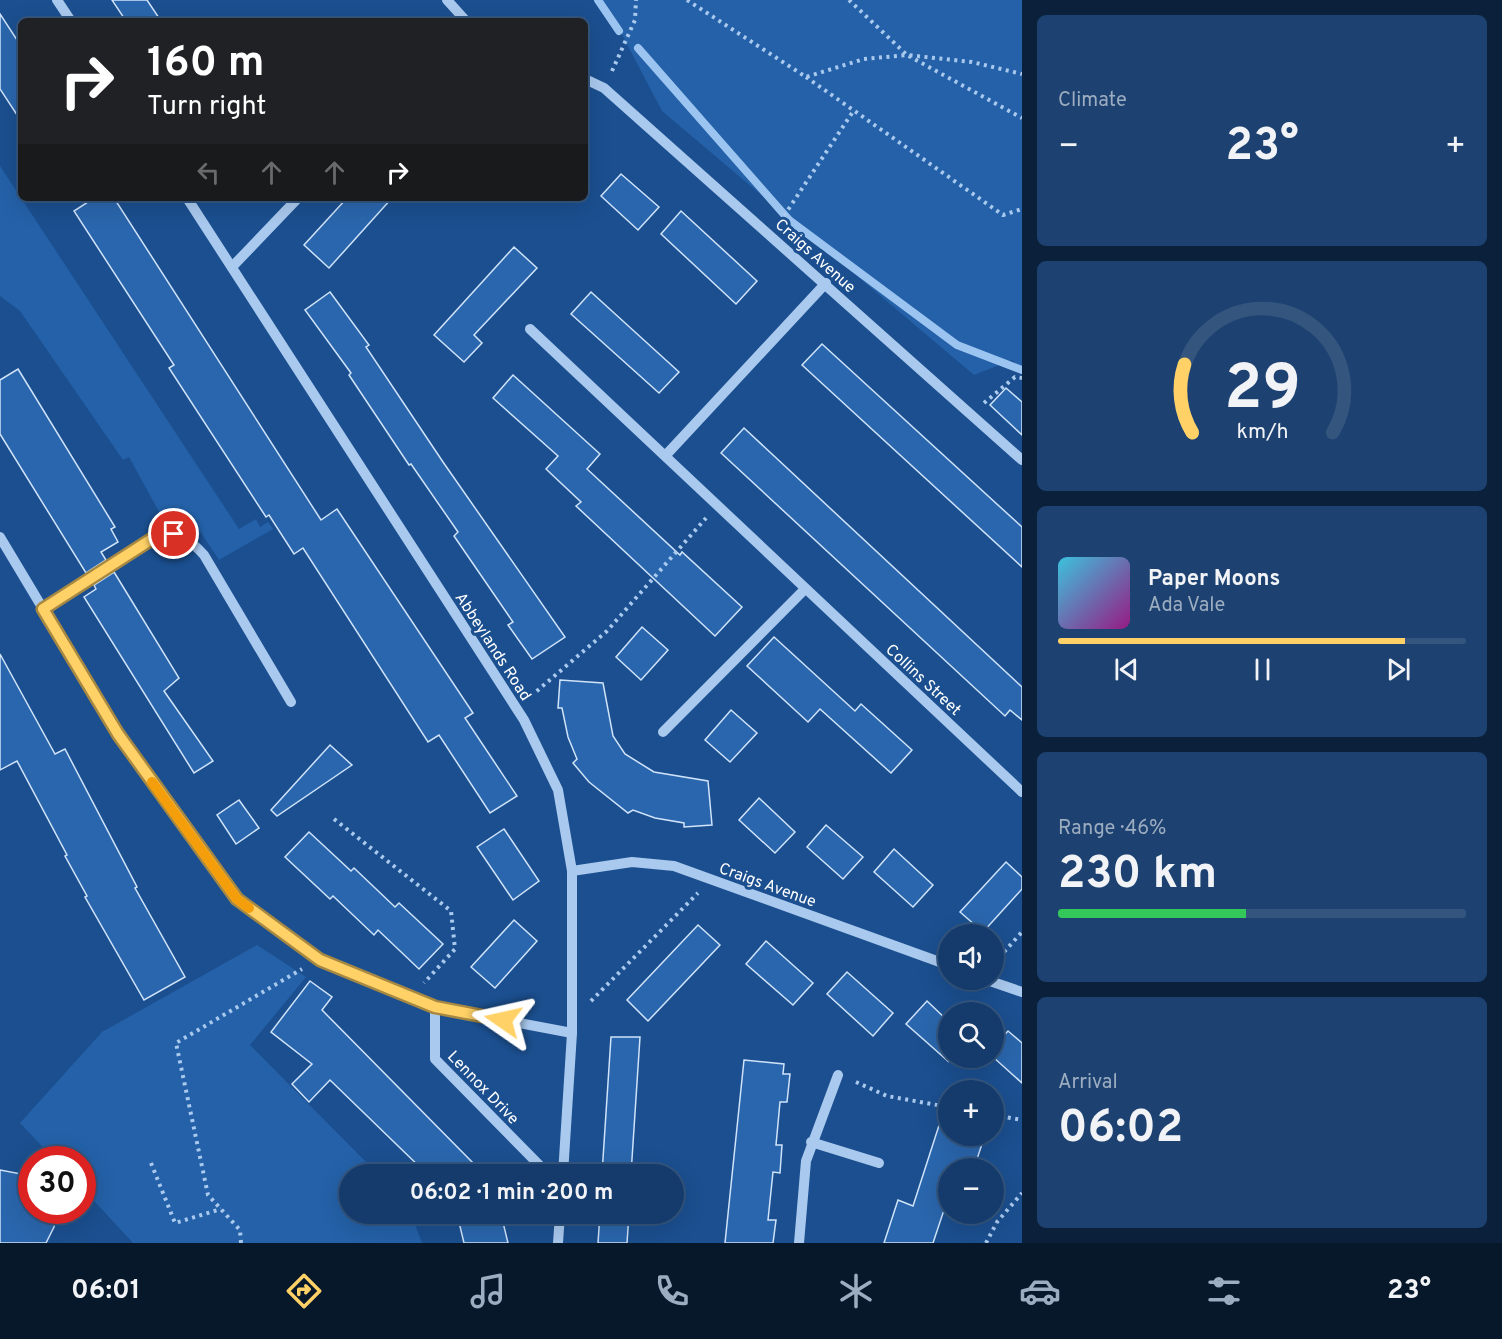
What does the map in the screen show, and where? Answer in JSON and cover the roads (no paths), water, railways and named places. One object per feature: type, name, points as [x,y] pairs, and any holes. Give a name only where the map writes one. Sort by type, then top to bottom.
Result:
[{"type":"street","points":[[57,0],[69,18]]},
{"type":"street","points":[[447,0],[463,18]]},
{"type":"street","name":"Craigs Avenue","points":[[588,80],[604,88],[826,283],[1022,460]]},
{"type":"street","name":"Abbeylands Road","points":[[189,201],[514,704],[558,790],[572,871],[572,1033],[564,1164]]},
{"type":"street","points":[[232,267],[295,201]]},
{"type":"street","points":[[666,455],[826,283]]},
{"type":"street","name":"Collins Street","points":[[530,329],[1022,792]]},
{"type":"street","points":[[43,609],[155,537],[174,534],[183,537],[192,541],[204,555],[291,702]]},
{"type":"street","points":[[0,537],[118,734],[237,899],[320,960],[435,1007],[572,1033]]},
{"type":"street","points":[[663,732],[805,589]]},
{"type":"street","name":"Craigs Avenue","points":[[572,871],[632,862],[674,866],[938,961]]},
{"type":"street","points":[[1004,986],[1022,992]]},
{"type":"street","name":"Lennox Drive","points":[[435,1007],[435,1059],[538,1164]]},
{"type":"street","points":[[799,1243],[806,1161],[811,1142],[838,1075]]},
{"type":"street","points":[[811,1142],[879,1163]]},
{"type":"street","points":[[558,1243],[559,1224]]},
{"type":"waterway","points":[[598,0],[619,31]]},
{"type":"waterway","points":[[638,48],[789,220],[957,345],[1022,370]]}]
